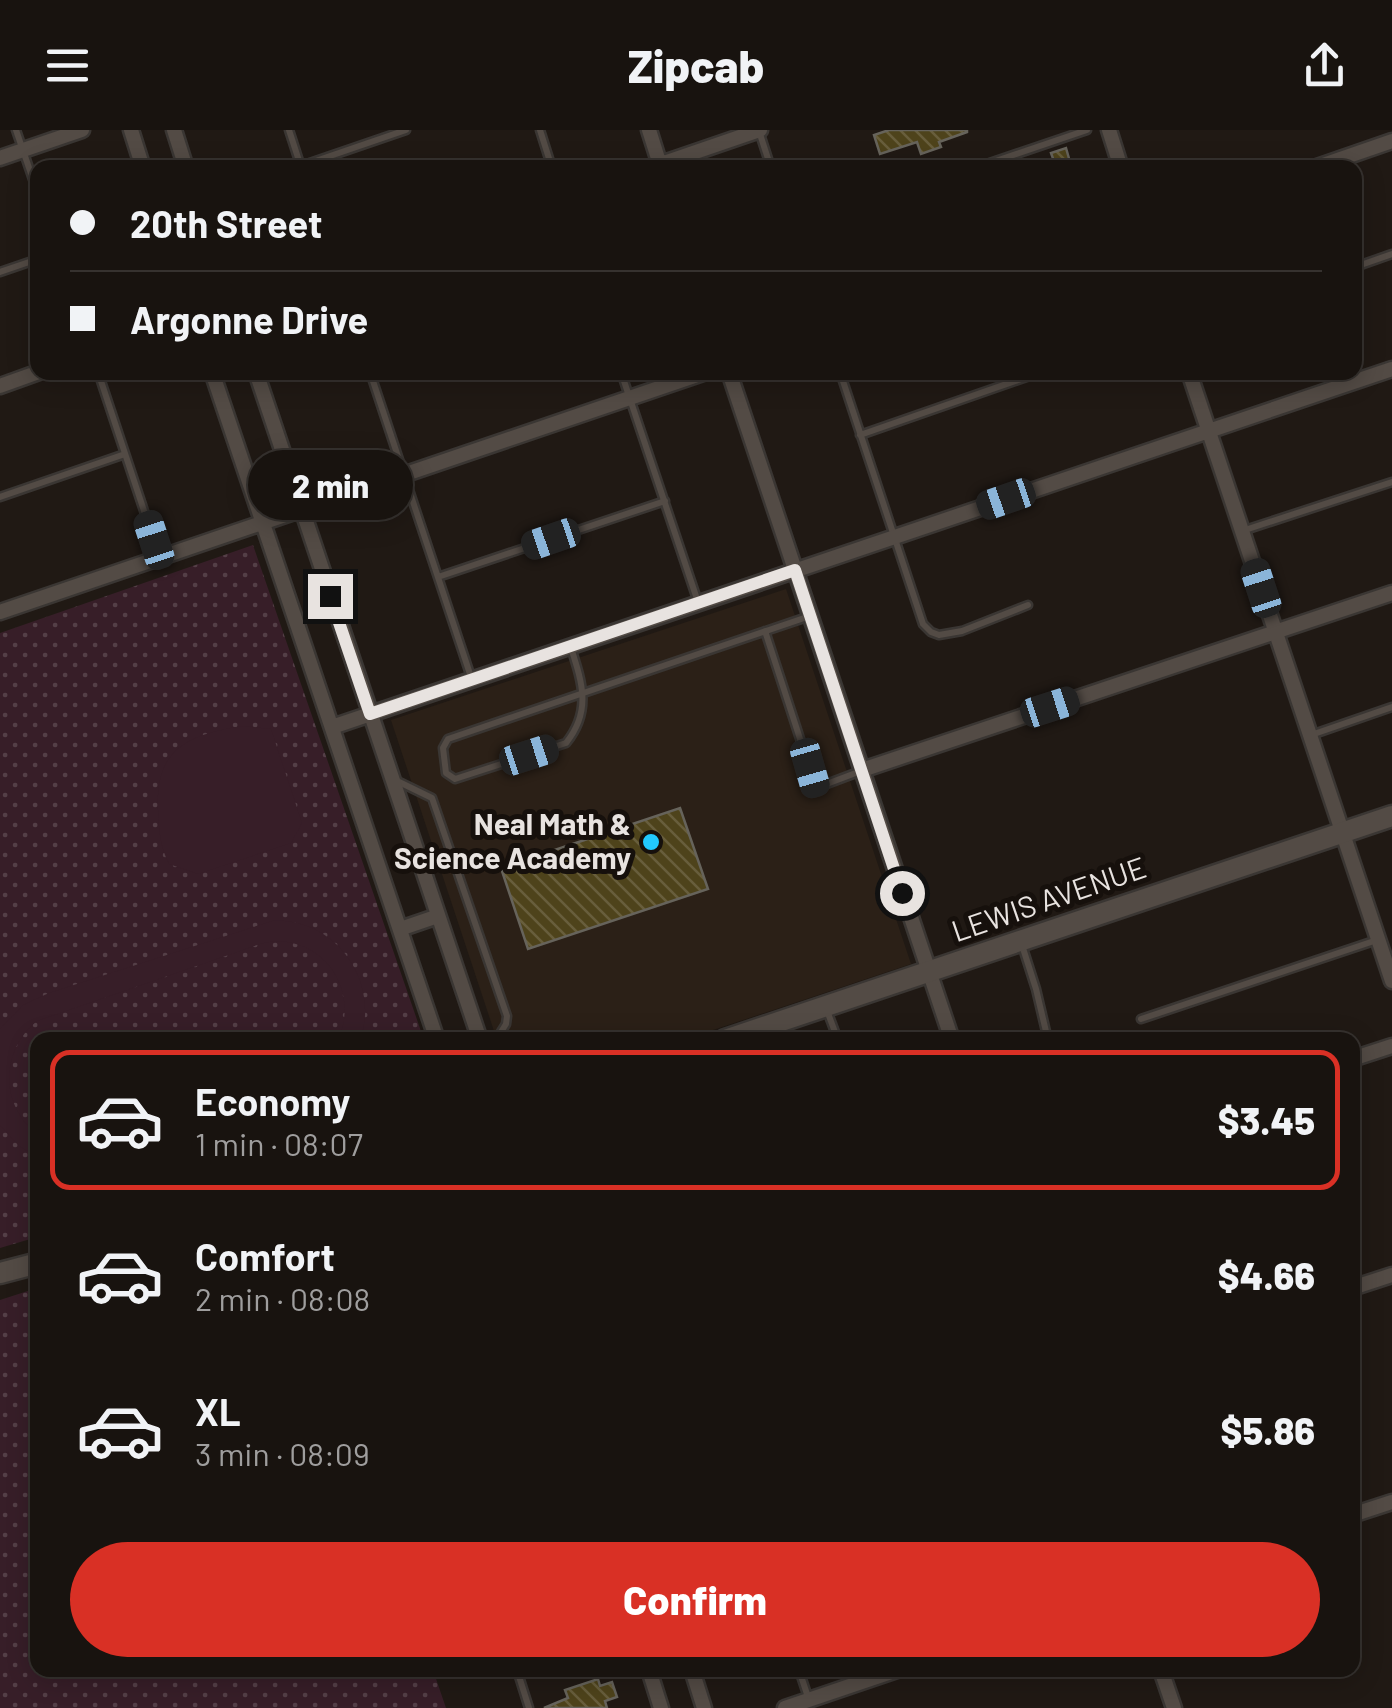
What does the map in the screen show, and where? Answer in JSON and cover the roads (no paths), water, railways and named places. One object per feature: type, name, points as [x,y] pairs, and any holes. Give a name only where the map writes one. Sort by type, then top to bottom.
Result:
[{"type":"main road","name":"LEWIS AVENUE","points":[[749,1032],[1392,816]]},
{"type":"main road","points":[[0,1273],[30,1265]]},
{"type":"street","points":[[0,158],[82,130]]},
{"type":"street","points":[[131,130],[140,160]]},
{"type":"street","points":[[174,130],[183,160]]},
{"type":"street","points":[[648,130],[656,160]]},
{"type":"street","points":[[674,160],[759,130]]},
{"type":"street","points":[[1109,130],[1118,160]]},
{"type":"street","points":[[1337,160],[1392,141]]},
{"type":"street","points":[[1362,379],[1392,369]]},
{"type":"street","points":[[0,386],[30,376]]},
{"type":"street","points":[[215,380],[434,1032]]},
{"type":"street","points":[[259,380],[477,1032]]},
{"type":"street","points":[[0,612],[683,380]]},
{"type":"street","points":[[732,380],[949,1032]]},
{"type":"street","points":[[1193,380],[1392,981]]},
{"type":"street","points":[[332,727],[1359,380]]},
{"type":"street","points":[[862,770],[1392,593]]},
{"type":"street","points":[[400,929],[438,916]]},
{"type":"street","points":[[1360,1056],[1392,1046]]},
{"type":"street","points":[[1360,1285],[1392,1275]]},
{"type":"street","points":[[1360,1513],[1392,1502]]},
{"type":"street","points":[[650,1677],[661,1708]]},
{"type":"street","points":[[694,1677],[704,1708]]},
{"type":"street","points":[[785,1708],[876,1677]]},
{"type":"street","points":[[1163,1677],[1174,1708]]},
{"type":"lane","points":[[16,130],[30,171]]},
{"type":"lane","points":[[289,130],[299,160]]},
{"type":"lane","points":[[321,160],[406,130]]},
{"type":"lane","points":[[540,130],[549,160]]},
{"type":"lane","points":[[759,130],[768,160]]},
{"type":"lane","points":[[1000,160],[1088,130]]},
{"type":"lane","points":[[1362,265],[1392,254]]},
{"type":"lane","points":[[0,272],[30,263]]},
{"type":"lane","points":[[101,380],[160,558]]},
{"type":"lane","points":[[372,380],[472,680]]},
{"type":"lane","points":[[624,380],[699,603]]},
{"type":"lane","points":[[843,380],[920,616],[930,632],[939,635],[962,631],[1028,605]]},
{"type":"lane","points":[[860,434],[1017,380]]},
{"type":"lane","points":[[0,498],[125,454]]},
{"type":"lane","points":[[1242,531],[1392,482]]},
{"type":"lane","points":[[438,577],[664,501]]},
{"type":"lane","points":[[570,646],[586,692],[572,736],[566,743],[455,780],[446,773],[443,748],[448,739],[586,692],[765,631],[810,616]]},
{"type":"lane","points":[[765,631],[816,788],[862,770]]},
{"type":"lane","points":[[1310,735],[1392,707]]},
{"type":"lane","points":[[392,779],[432,798],[507,1016],[500,1032]]},
{"type":"lane","points":[[1140,1020],[1378,939]]},
{"type":"lane","points":[[1020,941],[1046,1032]]},
{"type":"lane","points":[[826,1006],[835,1032]]},
{"type":"lane","points":[[519,1677],[530,1708]]},
{"type":"lane","points":[[801,1677],[809,1700]]},
{"type":"place","name":"Neal Math & Science Academy","points":[[651,842]]}]
